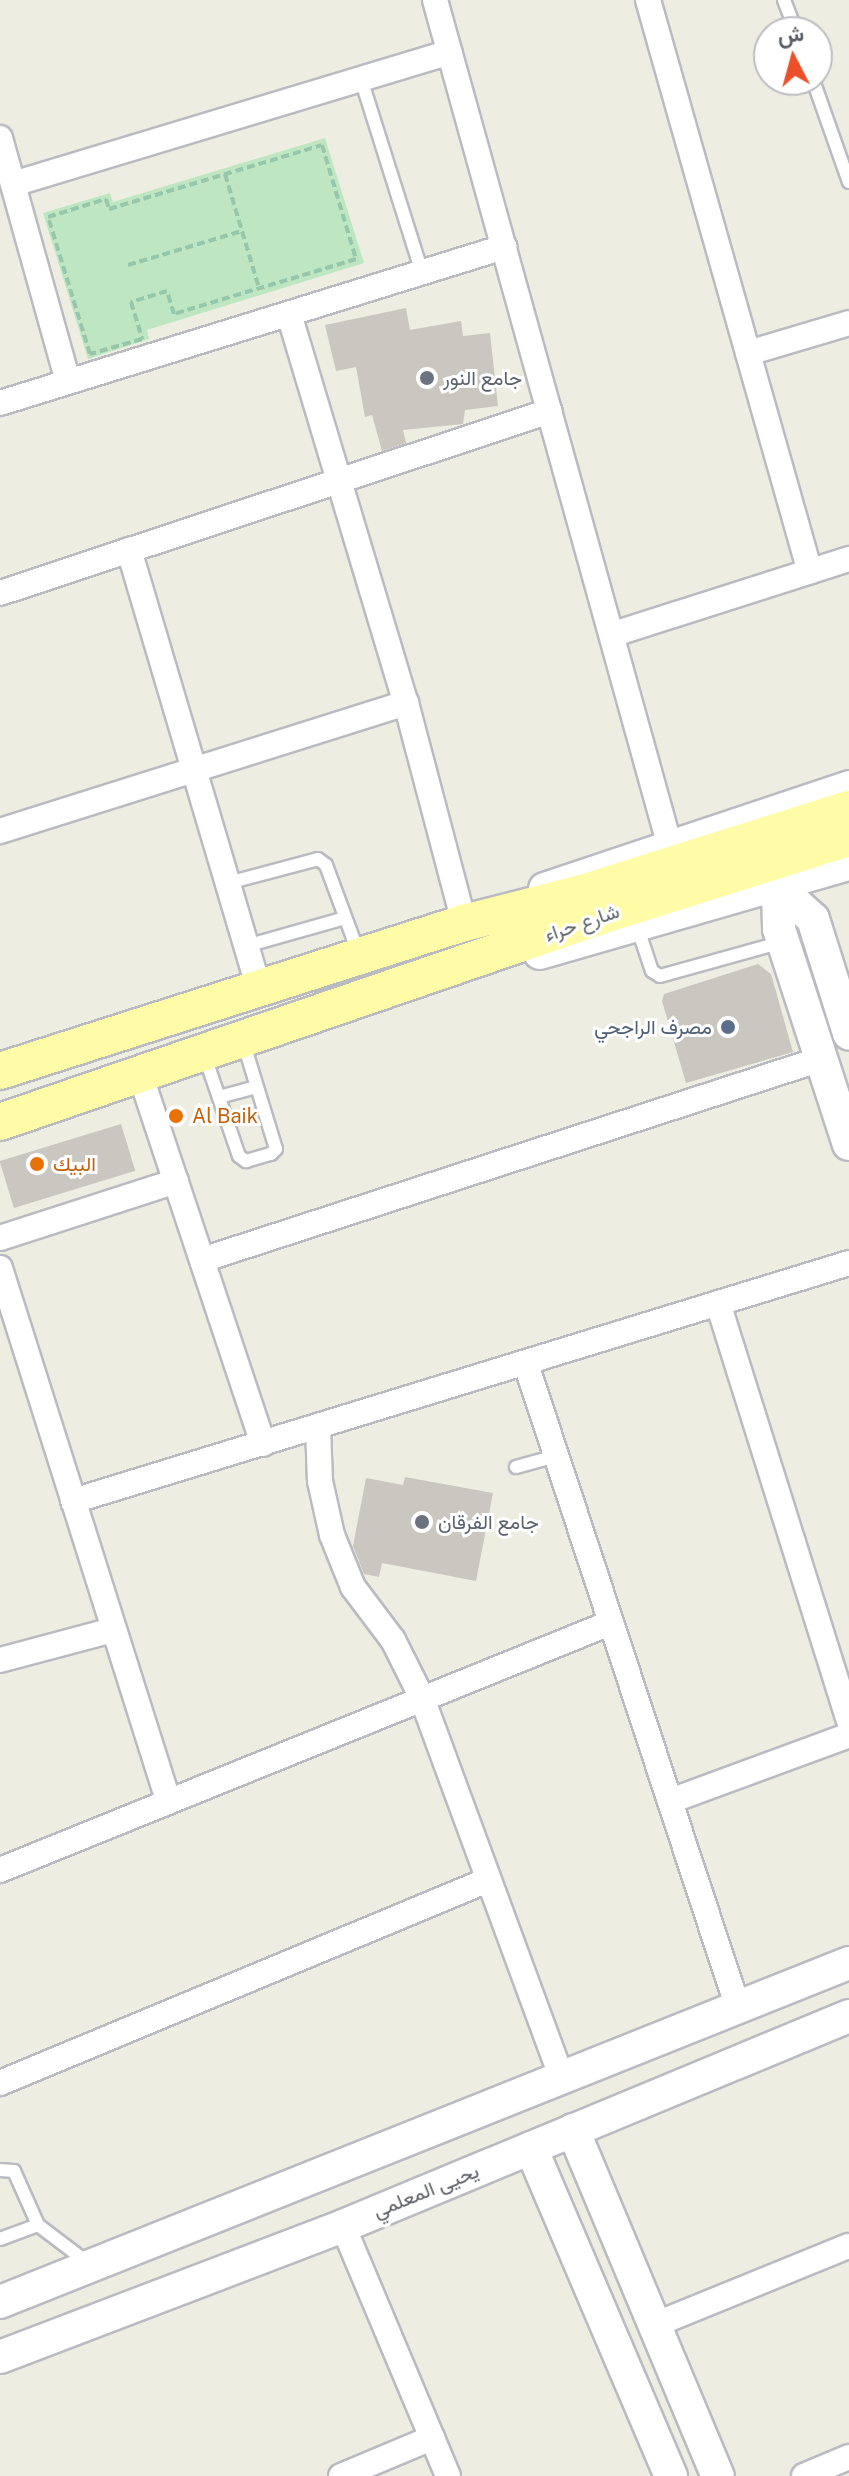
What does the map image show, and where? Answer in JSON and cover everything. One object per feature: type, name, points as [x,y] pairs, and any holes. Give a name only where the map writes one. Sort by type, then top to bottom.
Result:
[{"type":"main road","name":"شارع حراء","points":[[0,1122],[139,1071],[317,1015],[588,906],[849,809]]},
{"type":"main road","name":"شارع حراء","points":[[0,1071],[464,923],[588,906],[849,838]]},
{"type":"street","points":[[435,0],[614,634],[669,843]]},
{"type":"street","points":[[648,0],[810,572]]},
{"type":"street","points":[[13,184],[449,52]]},
{"type":"street","points":[[0,138],[68,382]]},
{"type":"street","points":[[0,403],[504,247]]},
{"type":"street","points":[[289,314],[406,703],[464,923]]},
{"type":"street","points":[[748,353],[849,323]]},
{"type":"street","points":[[0,593],[550,411]]},
{"type":"street","points":[[129,550],[259,989]]},
{"type":"street","points":[[614,634],[849,559]]},
{"type":"street","points":[[0,831],[406,703]]},
{"type":"street","name":"شارع حراء","points":[[464,923],[669,843],[849,787]]},
{"type":"street","name":"شارع حراء","points":[[317,1015],[778,887],[849,864]]},
{"type":"street","points":[[778,887],[783,942],[849,1144]]},
{"type":"street","points":[[778,887],[813,919],[849,1033]]},
{"type":"street","points":[[202,1260],[821,1059]]},
{"type":"street","points":[[139,1071],[263,1444]]},
{"type":"street","points":[[0,1238],[176,1181]]},
{"type":"street","points":[[73,1501],[849,1263]]},
{"type":"street","points":[[0,1268],[168,1800]]},
{"type":"street","points":[[718,1303],[849,1721]]},
{"type":"street","points":[[526,1364],[738,2008]]},
{"type":"street","points":[[318,1427],[320,1481],[332,1535],[353,1587],[393,1640],[422,1698],[562,2078]]},
{"type":"street","points":[[0,1870],[610,1623]]},
{"type":"street","points":[[0,1660],[113,1630]]},
{"type":"street","points":[[670,1801],[849,1735]]},
{"type":"street","points":[[0,2083],[488,1880]]},
{"type":"street","points":[[0,2302],[848,1965]]},
{"type":"street","name":"يحيى المعلمي","points":[[0,2357],[343,2226],[849,2016]]},
{"type":"street","points":[[573,2130],[718,2476]]},
{"type":"street","points":[[531,2148],[671,2476]]},
{"type":"street","points":[[343,2226],[448,2476]]},
{"type":"street","points":[[654,2325],[849,2246]]},
{"type":"street","points":[[341,2476],[432,2438]]},
{"type":"street","points":[[804,2476],[849,2457]]},
{"type":"lane","points":[[361,79],[422,273]]},
{"type":"lane","points":[[819,96],[849,182]]},
{"type":"lane","points":[[228,883],[318,859],[326,865],[360,957]]},
{"type":"lane","points":[[246,946],[345,918]]},
{"type":"lane","points":[[637,926],[652,971],[660,976],[783,942]]},
{"type":"lane","points":[[203,1051],[239,1156],[246,1161],[271,1154],[276,1149],[242,1039]]},
{"type":"lane","points":[[219,1097],[257,1087]]},
{"type":"lane","points":[[516,1467],[556,1456]]},
{"type":"lane","points":[[0,2170],[14,2171],[38,2225],[91,2265]]},
{"type":"lane","points":[[0,2239],[38,2225]]},
{"type":"path","points":[[322,145],[356,259],[259,288],[174,314],[167,291],[131,302],[142,339],[90,354],[48,217],[106,199],[109,209],[322,145]]},
{"type":"path","points":[[225,174],[259,288]]},
{"type":"path","points":[[128,265],[242,231]]},
{"type":"green space","points":[[325,138],[364,263],[147,330],[149,339],[88,359],[43,213],[110,193],[113,202]]},
{"type":"building","name":"جامع النور","points":[[406,308],[410,330],[461,321],[463,336],[490,333],[498,406],[465,410],[463,424],[403,430],[406,443],[382,451],[372,415],[365,417],[356,367],[336,371],[325,325]]},
{"type":"building","name":"مصرف الراجحي","points":[[758,964],[771,974],[793,1052],[686,1083],[662,1001],[664,994]]},
{"type":"building","points":[[121,1124],[135,1171],[14,1208],[0,1161]]},
{"type":"building","name":"جامع الفرقان","points":[[405,1477],[493,1493],[476,1581],[382,1563],[379,1577],[364,1574],[353,1546],[366,1478],[403,1485]]},
{"type":"place","name":"جامع النور","points":[[427,378]]},
{"type":"place","name":"مصرف الراجحي","points":[[728,1027]]},
{"type":"place","name":"Al Baik","points":[[176,1116]]},
{"type":"place","name":"البيك","points":[[37,1164]]},
{"type":"place","name":"جامع الفرقان","points":[[422,1522]]}]
